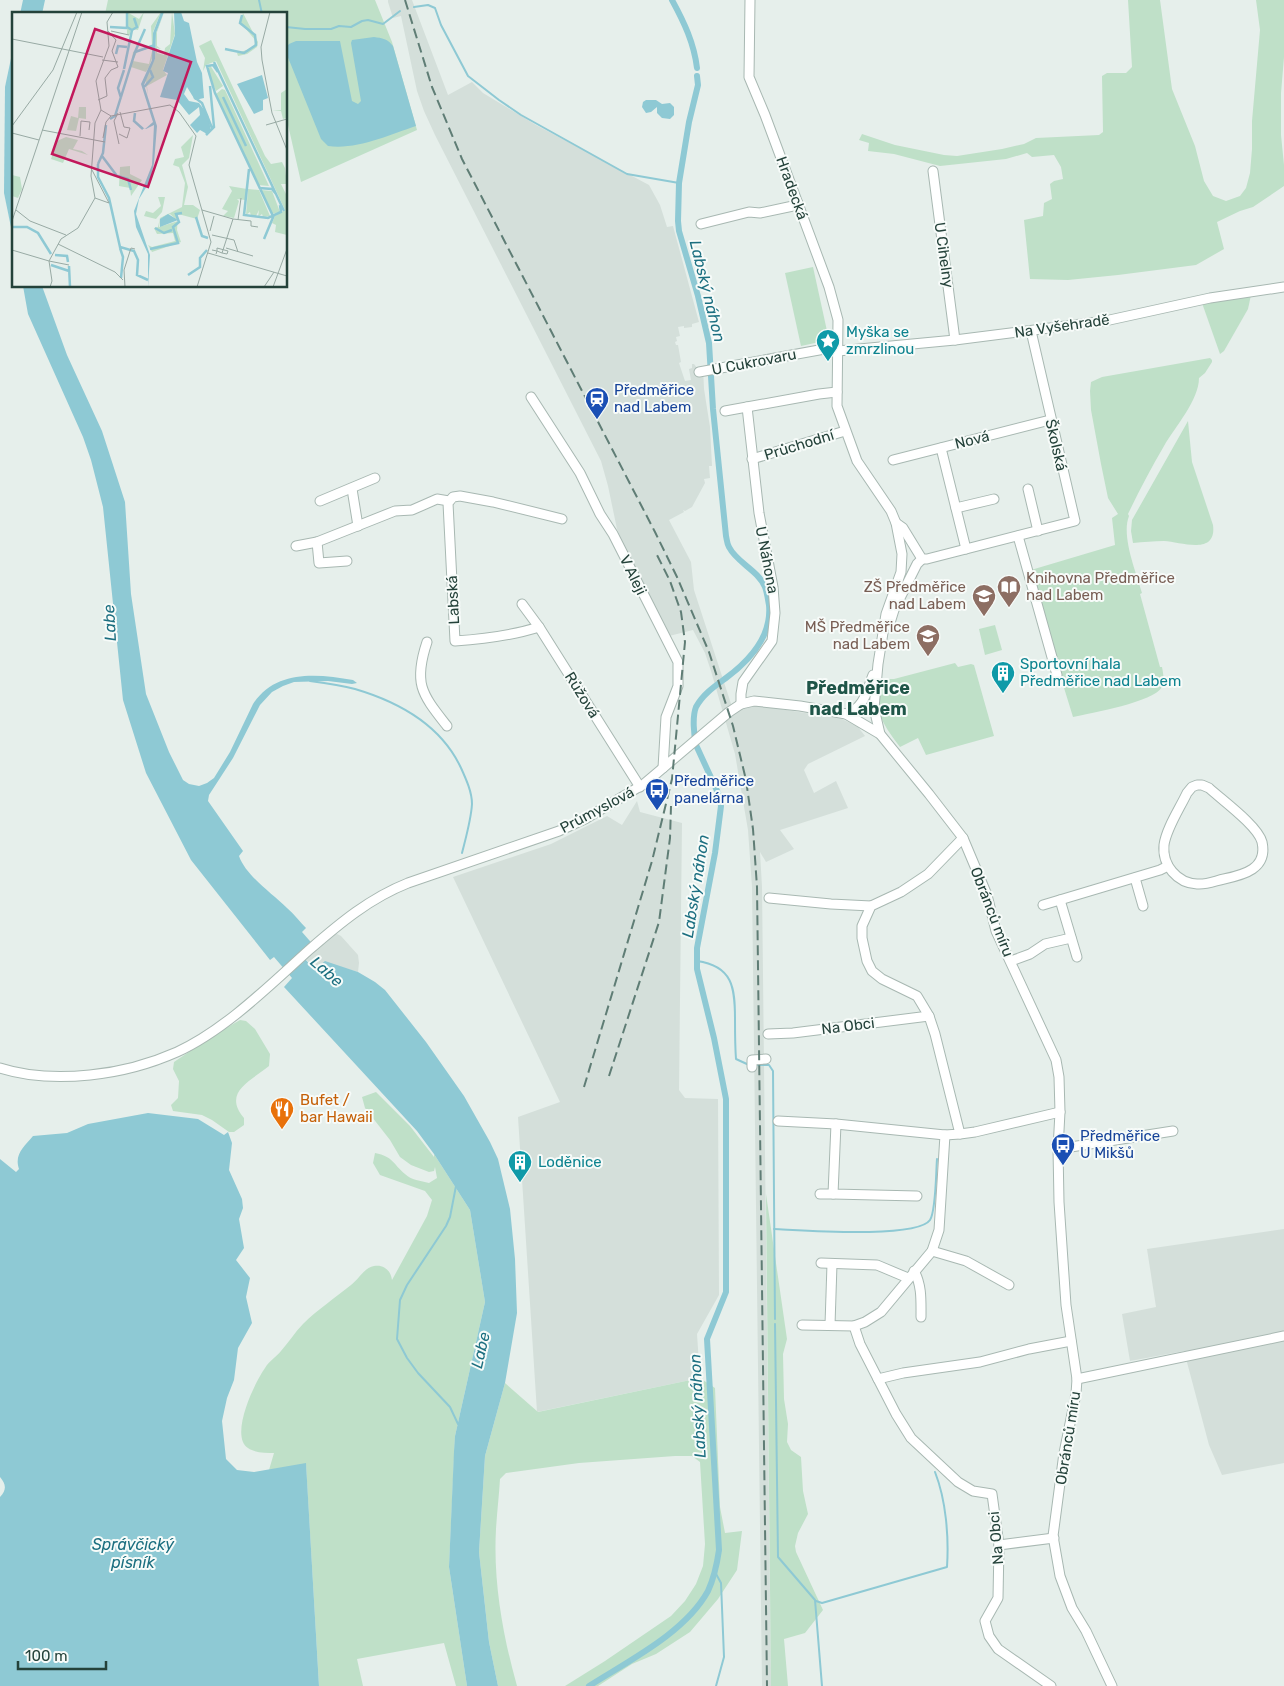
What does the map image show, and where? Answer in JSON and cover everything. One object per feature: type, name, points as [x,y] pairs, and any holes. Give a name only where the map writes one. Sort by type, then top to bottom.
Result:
[{"type":"street","name":"Hradecká","points":[[750,0],[750,77],[829,287],[838,320],[838,351]]},
{"type":"street","name":"U Cihelny","points":[[933,170],[955,340]]},
{"type":"street","points":[[701,224],[749,212],[760,213],[793,206],[798,202]]},
{"type":"street","name":"Na Vyšehradě","points":[[838,351],[955,340],[1105,321],[1210,298],[1284,287]]},
{"type":"street","name":"Školská","points":[[922,559],[1075,521],[1050,420],[1031,331]]},
{"type":"street","name":"U Cukrovaru","points":[[699,372],[830,348],[838,351]]},
{"type":"street","name":"Obránců míru","points":[[838,351],[838,406],[845,431],[857,461],[885,501],[896,523],[903,563],[886,614],[878,664],[874,708],[880,734]]},
{"type":"street","points":[[725,411],[837,392]]},
{"type":"street","name":"V Aleji","points":[[531,397],[580,473],[678,662],[678,686],[666,717],[663,768]]},
{"type":"street","name":"U Náhona","points":[[741,704],[743,682],[772,641],[775,613],[773,588],[759,513],[747,408]]},
{"type":"street","name":"Nová","points":[[893,460],[1050,420]]},
{"type":"street","name":"Průchodní","points":[[752,459],[845,431]]},
{"type":"street","points":[[941,448],[966,549]]},
{"type":"street","points":[[320,501],[376,478]]},
{"type":"street","points":[[352,489],[358,526]]},
{"type":"street","points":[[1028,489],[1038,531]]},
{"type":"street","points":[[296,546],[316,542],[395,511],[412,510],[435,499],[449,502],[453,497],[460,496],[493,502],[562,520]]},
{"type":"street","points":[[956,508],[994,499]]},
{"type":"street","name":"Labská","points":[[449,502],[455,641],[493,638],[538,627]]},
{"type":"street","points":[[884,627],[890,623],[894,610],[915,566],[922,559],[903,528],[896,523]]},
{"type":"street","points":[[1018,536],[1057,675]]},
{"type":"street","points":[[316,542],[319,563],[347,561]]},
{"type":"street","name":"Růžová","points":[[522,604],[640,787]]},
{"type":"street","points":[[427,642],[419,668],[420,677],[426,700],[448,726]]},
{"type":"street","points":[[741,704],[760,700],[846,714],[852,712],[861,704],[878,664]]},
{"type":"street","name":"Průmyslová","points":[[0,1068],[39,1075],[67,1077],[107,1073],[141,1065],[178,1052],[213,1031],[348,917],[392,889],[574,824],[640,787],[741,704]]},
{"type":"street","name":"Obránců míru","points":[[846,714],[880,734],[963,838],[987,895],[996,932],[1056,1060],[1059,1078],[1059,1202],[1064,1285],[1077,1379],[1076,1394],[1064,1453],[1054,1538],[1060,1576],[1072,1608],[1086,1631],[1112,1686]]},
{"type":"street","points":[[650,779],[663,792]]},
{"type":"street","points":[[1196,785],[1209,788],[1254,828],[1262,840],[1260,861],[1254,868],[1244,874],[1205,884],[1195,884],[1180,878],[1168,866],[1164,851],[1166,838],[1188,790],[1196,785]]},
{"type":"street","points":[[769,898],[871,906],[901,892],[928,874],[963,838]]},
{"type":"street","points":[[1042,905],[1135,878],[1168,866]]},
{"type":"street","points":[[1135,878],[1144,906]]},
{"type":"street","points":[[1060,900],[1077,957]]},
{"type":"street","points":[[871,906],[862,926],[866,961],[872,971],[882,979],[917,996],[929,1016],[960,1134]]},
{"type":"street","points":[[1011,961],[1030,954],[1045,944],[1071,938]]},
{"type":"street","name":"Na Obci","points":[[768,1034],[793,1033],[929,1016]]},
{"type":"street","points":[[752,1064],[752,1060],[766,1059]]},
{"type":"street","points":[[778,1121],[836,1124],[945,1135],[975,1132],[1060,1112]]},
{"type":"street","points":[[833,1194],[836,1124]]},
{"type":"street","points":[[1058,1149],[1173,1131]]},
{"type":"street","points":[[802,1325],[854,1326],[865,1322],[881,1312],[932,1251],[939,1230],[945,1135]]},
{"type":"street","points":[[820,1194],[917,1196]]},
{"type":"street","points":[[932,1251],[966,1261],[1009,1285]]},
{"type":"street","points":[[821,1263],[877,1265],[911,1275],[919,1282],[921,1318]]},
{"type":"street","points":[[830,1325],[832,1264]]},
{"type":"street","name":"Na Obci","points":[[854,1326],[860,1344],[896,1414],[912,1438],[958,1482],[973,1491],[992,1494],[1000,1545],[998,1598],[985,1621],[989,1636],[998,1649],[1051,1686]]},
{"type":"street","points":[[1077,1379],[1284,1336]]},
{"type":"street","points":[[878,1379],[903,1372],[980,1362],[1071,1341]]},
{"type":"street","points":[[1000,1545],[1054,1538]]},
{"type":"shaded area","points":[[388,0],[412,0],[448,95],[472,82],[483,93],[536,125],[649,185],[660,205],[667,227],[673,226],[699,322],[692,324],[692,327],[678,327],[680,336],[676,337],[677,341],[675,342],[678,345],[681,362],[679,363],[685,381],[691,380],[689,369],[692,368],[692,364],[697,368],[703,367],[704,389],[710,427],[712,466],[709,466],[710,478],[704,479],[705,483],[692,507],[685,511],[683,510],[684,512],[669,520],[691,562],[694,590],[734,713],[743,708],[756,705],[842,719],[858,727],[865,736],[808,764],[804,770],[814,793],[836,781],[848,808],[780,830],[794,849],[766,862],[760,852],[762,887],[771,1686],[762,1686],[752,887],[748,830],[735,754],[705,653],[693,630],[669,636],[630,560],[617,529],[601,461],[435,135],[417,91],[401,16],[393,18]]},
{"type":"shaded area","points":[[637,801],[640,812],[682,823],[679,1090],[685,1098],[718,1099],[719,1295],[697,1334],[700,1378],[537,1412],[518,1117],[560,1102],[453,877],[551,844],[607,816],[622,825]]},
{"type":"shaded area","points":[[337,934],[358,955],[358,972],[328,963],[320,966],[320,972],[317,972],[305,958],[332,935]]},
{"type":"shaded area","points":[[1284,1229],[1284,1463],[1222,1475],[1209,1445],[1184,1351],[1130,1361],[1122,1314],[1156,1307],[1147,1249]]},
{"type":"green space","points":[[108,0],[375,0],[392,42],[417,130],[301,182],[288,125],[288,12],[105,12]]},
{"type":"green space","points":[[1128,0],[1160,0],[1172,89],[1195,146],[1204,181],[1213,196],[1226,201],[1240,196],[1246,188],[1250,173],[1252,121],[1260,30],[1256,0],[1284,0],[1281,135],[1284,186],[1253,207],[1217,222],[1224,249],[1196,265],[1068,280],[1030,279],[1024,220],[1043,216],[1044,203],[1052,199],[1050,184],[1063,179],[1061,167],[1054,155],[1032,157],[1027,153],[1006,159],[940,166],[894,154],[868,151],[869,143],[859,140],[862,134],[895,145],[957,156],[1024,144],[1036,138],[1099,135],[1103,132],[1102,76],[1107,73],[1126,73],[1132,67]]},
{"type":"green space","points":[[813,267],[829,340],[801,346],[785,273]]},
{"type":"green space","points":[[1251,295],[1248,309],[1224,351],[1220,354],[1202,303]]},
{"type":"green space","points":[[1210,358],[1212,362],[1205,373],[1199,378],[1191,404],[1159,454],[1128,514],[1128,544],[1160,667],[1162,667],[1163,685],[1157,692],[1135,702],[1073,717],[1048,636],[1031,570],[1115,545],[1112,518],[1118,514],[1108,498],[1101,464],[1091,410],[1091,382],[1102,377]]},
{"type":"green space","points":[[1188,421],[1192,462],[1213,525],[1213,535],[1204,544],[1196,545],[1164,541],[1133,543],[1132,520]]},
{"type":"green space","points":[[995,625],[1002,650],[985,655],[979,629]]},
{"type":"green space","points":[[955,663],[958,667],[974,665],[994,736],[926,755],[918,738],[900,747],[887,729],[881,716],[879,700],[882,679],[894,679]]},
{"type":"green space","points":[[240,1020],[246,1021],[255,1029],[270,1054],[269,1066],[247,1082],[237,1094],[236,1101],[238,1109],[244,1118],[244,1125],[234,1132],[229,1132],[202,1115],[173,1111],[171,1105],[178,1098],[179,1081],[173,1069],[174,1062]]},
{"type":"green space","points":[[376,1092],[410,1126],[434,1157],[434,1154],[470,1210],[485,1302],[455,1436],[449,1567],[467,1686],[456,1686],[444,1643],[357,1659],[363,1686],[319,1686],[306,1464],[269,1470],[274,1453],[251,1450],[243,1442],[241,1432],[242,1421],[250,1396],[268,1363],[281,1351],[303,1324],[354,1283],[368,1269],[378,1266],[384,1267],[389,1271],[392,1280],[427,1216],[432,1200],[425,1191],[380,1175],[373,1163],[375,1153],[389,1159],[407,1176],[413,1179],[429,1183],[437,1178],[435,1167],[434,1171],[429,1172],[411,1165],[400,1157],[390,1140],[365,1108],[362,1097]]},
{"type":"green space","points":[[766,1194],[787,1339],[783,1354],[784,1399],[788,1424],[787,1442],[791,1450],[801,1457],[803,1491],[808,1514],[798,1533],[795,1546],[823,1610],[805,1633],[784,1639],[788,1686],[771,1686]]},
{"type":"green space","points":[[700,1378],[715,1388],[720,1507],[725,1533],[742,1531],[737,1570],[718,1599],[690,1632],[656,1654],[632,1664],[598,1686],[565,1686],[671,1616],[685,1601],[696,1584],[703,1566],[705,1544],[700,1462],[692,1456],[675,1456],[579,1463],[506,1473],[500,1479],[495,1549],[496,1569],[503,1628],[517,1686],[498,1686],[489,1642],[479,1552],[485,1456],[505,1383],[538,1412]]},
{"type":"water","points":[[23,0],[45,0],[42,12],[20,12]]},
{"type":"water","points":[[374,37],[385,39],[393,46],[416,126],[361,144],[339,147],[328,146],[321,139],[288,57],[288,45],[296,41],[340,41],[352,101],[358,104],[361,101],[352,40]]},
{"type":"water","points":[[12,54],[12,232],[4,193],[5,87]]},
{"type":"water","points":[[646,100],[656,100],[662,104],[670,103],[674,107],[674,115],[670,119],[662,118],[657,113],[657,107],[651,112],[646,113],[642,107],[643,102]]},
{"type":"water","name":"Labe","points":[[23,288],[43,288],[67,355],[102,431],[125,502],[131,594],[146,694],[169,752],[183,780],[189,784],[199,786],[214,778],[230,752],[253,704],[262,693],[273,685],[286,679],[312,676],[353,680],[357,683],[328,681],[294,682],[272,692],[260,705],[233,758],[209,795],[208,801],[243,851],[239,856],[247,870],[290,910],[306,928],[302,932],[316,948],[305,959],[317,972],[320,972],[319,966],[325,961],[358,972],[385,990],[426,1042],[464,1096],[498,1159],[510,1209],[515,1259],[517,1313],[505,1383],[485,1456],[479,1552],[489,1642],[498,1686],[467,1686],[449,1567],[455,1436],[485,1302],[470,1210],[417,1131],[284,987],[292,978],[274,957],[270,960],[191,860],[146,773],[123,700],[103,507],[91,460],[83,437],[28,314]]},
{"type":"water","name":"Správčický písník","points":[[148,1113],[198,1119],[224,1135],[228,1132],[232,1143],[229,1170],[242,1199],[243,1208],[239,1219],[244,1248],[236,1260],[250,1278],[246,1297],[252,1323],[238,1348],[234,1380],[227,1398],[222,1421],[226,1459],[237,1470],[254,1472],[306,1463],[319,1686],[0,1686],[0,1497],[5,1487],[0,1477],[0,1159],[16,1172],[19,1169],[19,1155],[23,1147],[33,1136],[67,1133],[88,1124]]},
{"type":"waterway","points":[[259,0],[262,12]]},
{"type":"waterway","name":"Labský náhon","points":[[672,0],[688,33],[694,50],[697,68]]},
{"type":"waterway","points":[[414,7],[428,5],[435,8],[441,25],[468,76],[521,115],[627,174],[679,183]]},
{"type":"waterway","points":[[288,27],[331,29],[339,26],[351,27],[368,20],[383,24],[400,11]]},
{"type":"waterway","name":"Labský náhon","points":[[589,1686],[638,1656],[671,1633],[685,1620],[708,1591],[715,1571],[719,1550],[707,1339],[726,1292],[726,1099],[714,1038],[697,969],[697,948],[715,853],[721,806],[719,795],[696,745],[694,721],[696,707],[702,698],[743,664],[757,647],[767,627],[769,605],[766,589],[762,581],[737,558],[727,543],[713,409],[709,343],[698,296],[679,231],[679,183],[689,122],[698,85],[697,76]]},
{"type":"waterway","points":[[310,681],[355,689],[403,708],[417,717],[442,739],[453,753],[461,768],[471,795],[471,816],[462,853]]},
{"type":"waterway","points":[[697,961],[718,968],[725,973],[729,980],[735,1008],[736,1059],[749,1065]]},
{"type":"waterway","points":[[756,1065],[769,1065],[773,1071],[775,1319]]},
{"type":"waterway","points":[[774,1229],[857,1232],[904,1230],[921,1226],[930,1220],[932,1215],[935,1200],[937,1159]]},
{"type":"waterway","points":[[456,1186],[450,1217],[446,1226],[407,1285],[400,1300],[397,1339],[418,1373],[450,1407],[458,1424]]},
{"type":"waterway","points":[[775,1324],[778,1557],[815,1600],[822,1686]]},
{"type":"waterway","points":[[816,1601],[822,1603],[947,1567],[946,1519],[942,1494],[935,1472]]},
{"type":"waterway","points":[[715,1572],[721,1583],[724,1657],[716,1686]]},
{"type":"railway","points":[[405,0],[432,87],[462,159],[677,577],[709,652],[733,726],[746,780],[753,829],[757,887],[767,1686]]},
{"type":"railway","points":[[584,1087],[652,861],[672,779],[685,642],[681,612],[670,581],[656,553]]},
{"type":"railway","points":[[609,1076],[659,922],[670,838],[671,806]]},
{"type":"place","name":"Myška se zmrzlinou","points":[[828,362]]},
{"type":"place","name":"Předměřice nad Labem","points":[[597,420]]},
{"type":"place","name":"Knihovna Předměřice nad Labem","points":[[1009,608]]},
{"type":"place","name":"ZŠ Předměřice nad Labem","points":[[984,617]]},
{"type":"place","name":"MŠ Předměřice nad Labem","points":[[928,657]]},
{"type":"place","name":"Sportovní hala Předměřice nad Labem","points":[[1003,694]]},
{"type":"place","name":"Předměřice panelárna","points":[[657,811]]},
{"type":"place","name":"Bufet / bar Hawaii","points":[[282,1130]]},
{"type":"place","name":"Předměřice U Mikšů","points":[[1063,1166]]},
{"type":"place","name":"Loděnice","points":[[520,1183]]},
{"type":"district","name":"Předměřice nad Labem","points":[[858,698]]}]
